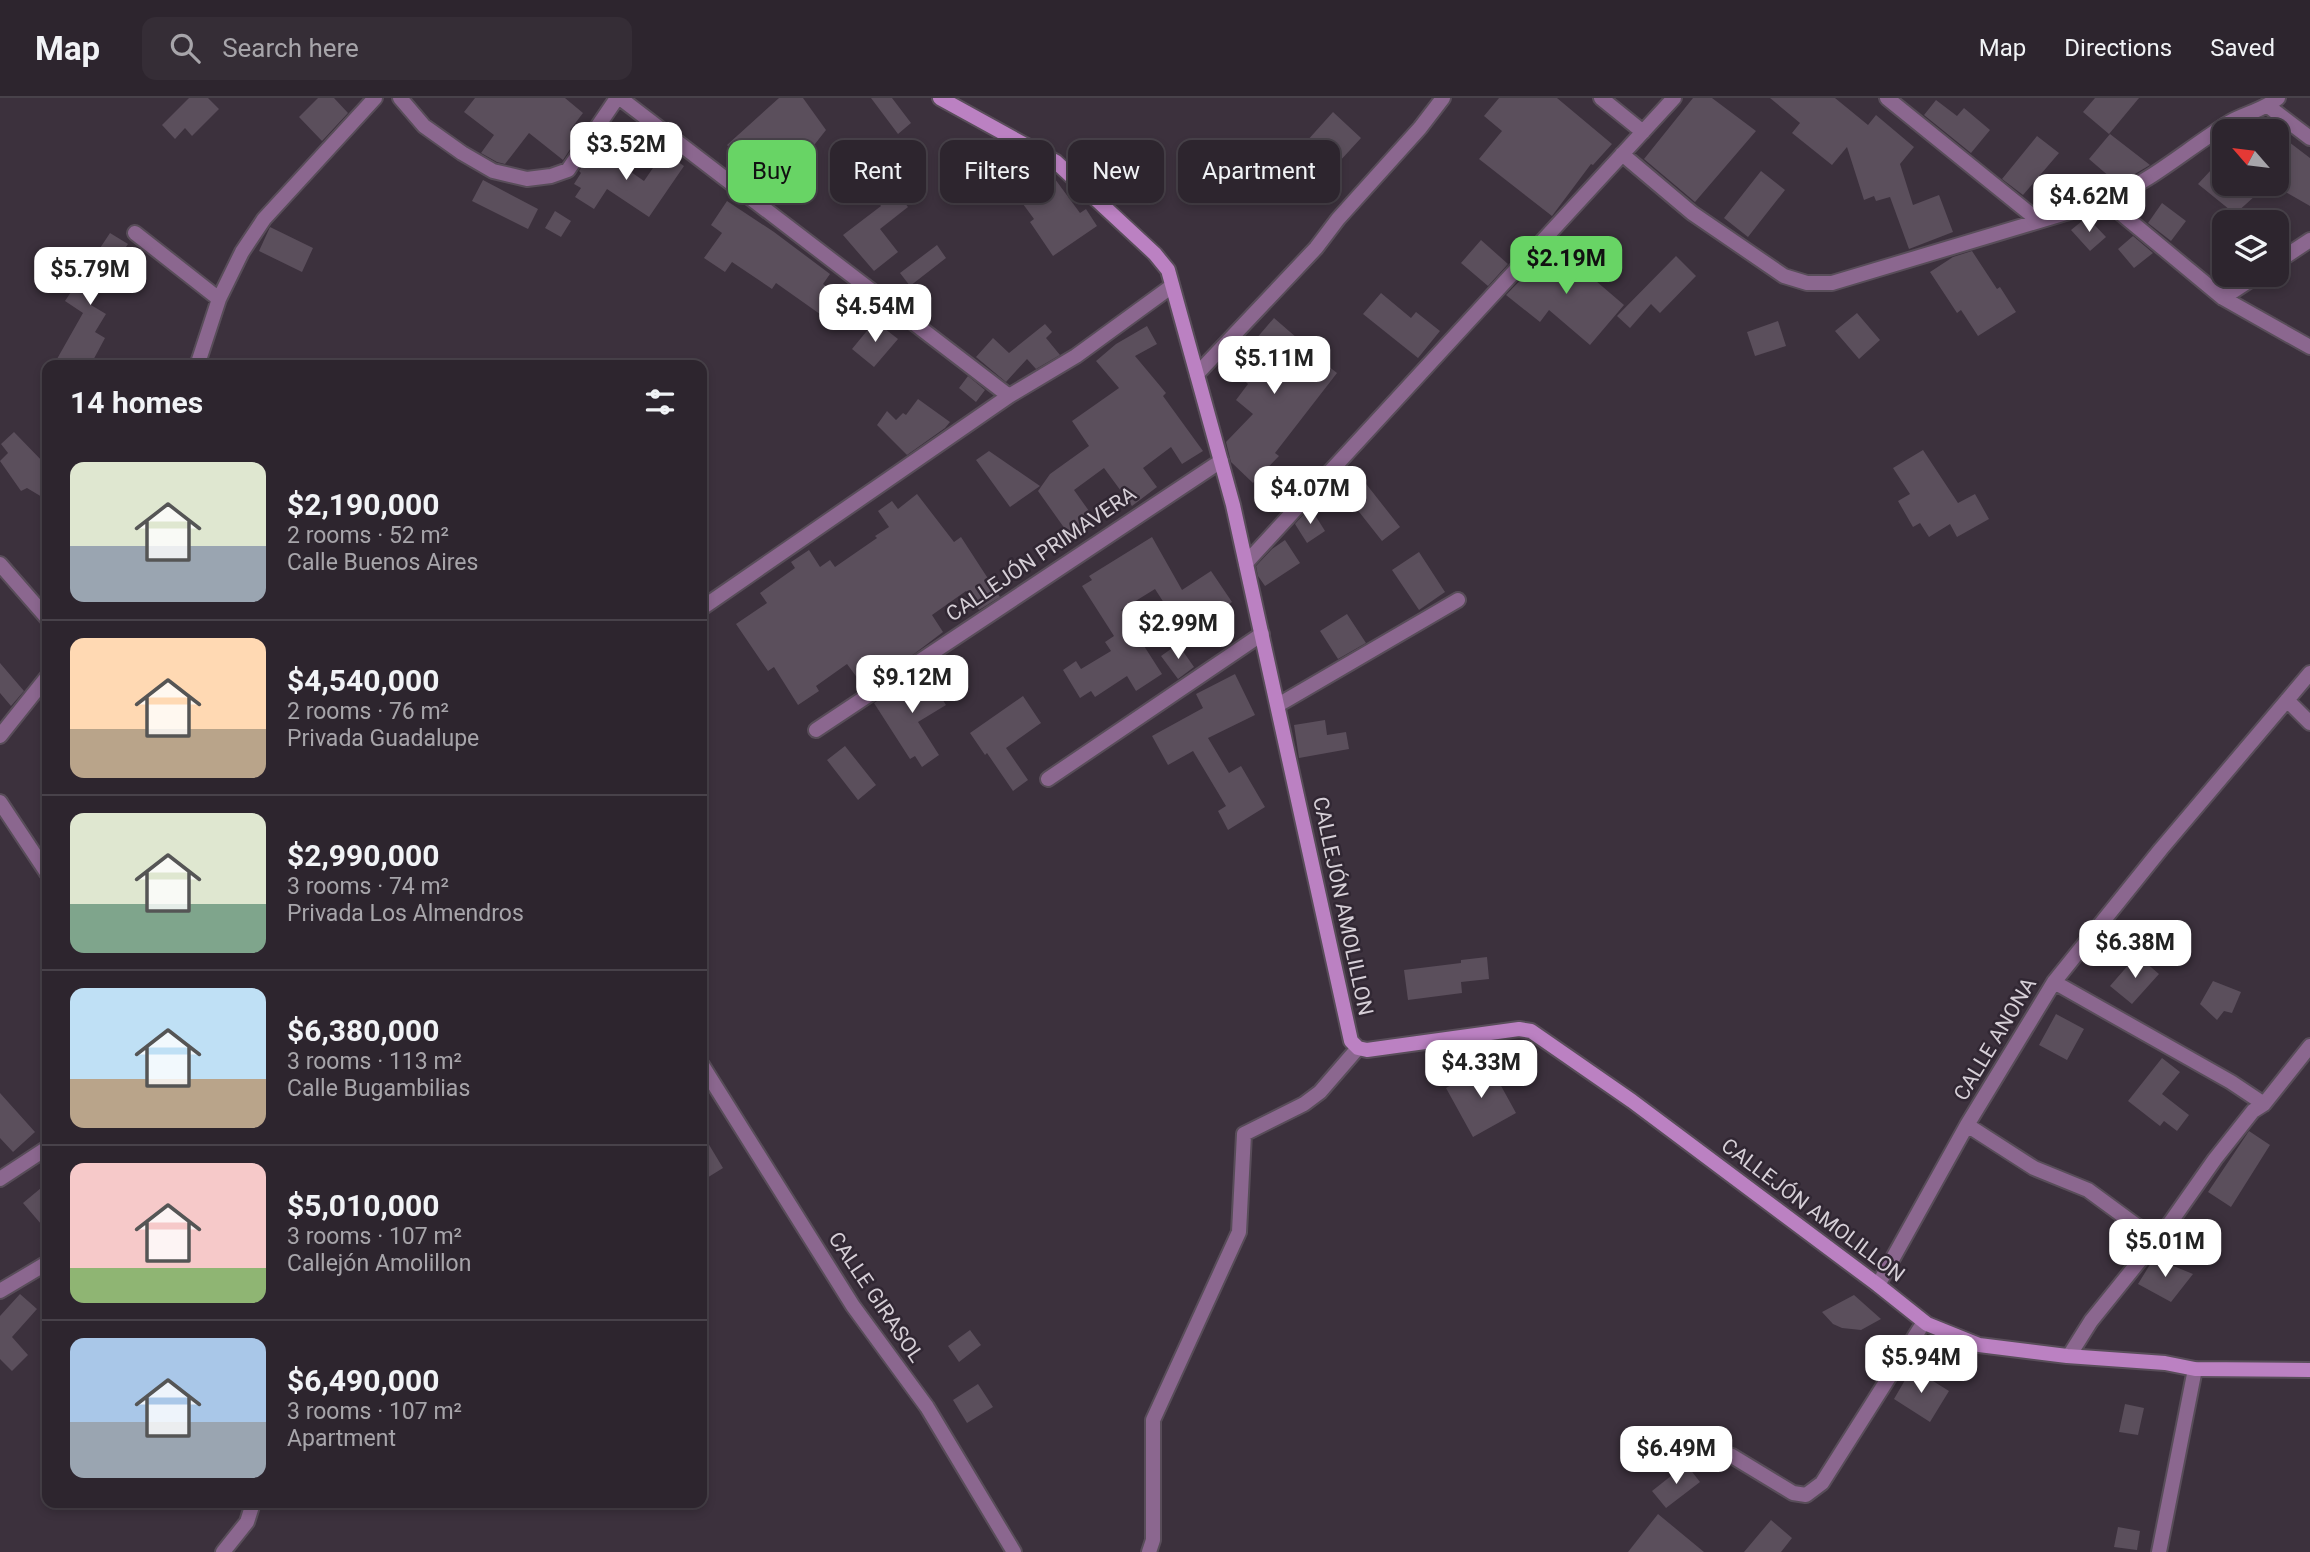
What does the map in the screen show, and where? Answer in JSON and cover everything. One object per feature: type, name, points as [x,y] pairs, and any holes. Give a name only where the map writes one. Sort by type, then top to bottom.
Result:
[{"type":"street","points":[[199,360],[219,299],[242,252],[264,219],[375,98]]},
{"type":"street","points":[[400,98],[424,126],[462,153],[492,171],[527,179],[551,176],[568,170],[619,98],[1009,396]]},
{"type":"street","name":"CALLEJÓN AMOLILLON","points":[[940,98],[1056,162],[1155,254],[1168,270],[1246,563],[1351,1041],[1358,1048],[1367,1050],[1519,1029],[1531,1031],[1632,1101],[1924,1322],[1979,1345],[2194,1368],[2310,1370]]},
{"type":"street","points":[[1197,374],[1316,248],[1443,98]]},
{"type":"street","points":[[1601,98],[1643,132]]},
{"type":"street","points":[[1246,563],[1674,98]]},
{"type":"street","points":[[1887,98],[2039,221]]},
{"type":"street","points":[[1622,154],[1692,213],[1784,276],[1807,283],[1832,283],[2106,201],[2161,172],[2228,124],[2273,102],[2310,138]]},
{"type":"street","points":[[2106,201],[2223,298],[2310,347]]},
{"type":"street","points":[[135,233],[219,299]]},
{"type":"street","points":[[2289,254],[2310,240]]},
{"type":"street","points":[[707,605],[1009,396],[1076,356],[1172,286]]},
{"type":"street","points":[[2223,298],[2240,287]]},
{"type":"street","name":"CALLEJÓN PRIMAVERA","points":[[816,730],[1221,461]]},
{"type":"street","points":[[0,564],[42,612]]},
{"type":"street","points":[[1278,705],[1458,600]]},
{"type":"street","points":[[1048,779],[1262,634]]},
{"type":"street","name":"CALLE ANONA","points":[[1878,1285],[1967,1125],[2054,982],[2161,849],[2310,673]]},
{"type":"street","points":[[0,736],[42,683]]},
{"type":"street","points":[[2287,700],[2310,723]]},
{"type":"street","points":[[0,802],[42,865]]},
{"type":"street","points":[[2054,982],[2231,1082],[2264,1104]]},
{"type":"street","points":[[2068,1356],[2091,1321],[2159,1238],[2253,1111],[2264,1104],[2310,1046]]},
{"type":"street","points":[[1149,1552],[1153,1540],[1153,1420],[1239,1232],[1244,1134],[1304,1104],[1320,1091],[1358,1048]]},
{"type":"street","name":"CALLE GIRASOL","points":[[707,1073],[853,1306],[927,1407],[1014,1552]]},
{"type":"street","points":[[1967,1125],[2034,1168],[2088,1190],[2137,1226],[2159,1238]]},
{"type":"street","points":[[0,1178],[42,1150]]},
{"type":"street","points":[[0,1291],[42,1266]]},
{"type":"street","points":[[1715,1459],[1726,1454],[1732,1456],[1793,1493],[1806,1495],[1822,1483],[1924,1322]]},
{"type":"street","points":[[2159,1552],[2194,1368]]},
{"type":"street","points":[[222,1552],[247,1522],[251,1508]]},
{"type":"building","points":[[189,98],[208,98],[219,109],[192,136],[185,128],[175,139],[162,125]]},
{"type":"building","points":[[318,98],[334,98],[348,113],[322,141],[299,117]]},
{"type":"building","points":[[475,98],[565,98],[583,113],[570,130],[579,136],[563,160],[529,133],[505,164],[497,162],[481,153],[494,135],[464,112]]},
{"type":"building","points":[[779,98],[803,98],[826,130],[816,143],[816,140],[733,140]]},
{"type":"building","points":[[871,98],[892,98],[911,123],[898,134]]},
{"type":"building","points":[[1499,98],[1557,98],[1612,144],[1593,165],[1591,164],[1552,216],[1479,159],[1502,131],[1484,116]]},
{"type":"building","points":[[1693,98],[1712,98],[1756,131],[1695,202],[1644,159]]},
{"type":"building","points":[[1770,98],[1835,98],[1868,125],[1876,115],[1914,147],[1900,164],[1913,205],[1939,195],[1953,232],[1909,249],[1890,197],[1876,201],[1874,196],[1864,200],[1847,147],[1832,165],[1792,133],[1800,123]]},
{"type":"building","points":[[2095,98],[2139,98],[2109,134],[2083,112]]},
{"type":"building","points":[[1936,100],[1957,116],[1964,108],[1990,130],[1971,153],[1924,115]]},
{"type":"building","points":[[1333,112],[1361,138],[1340,161],[1340,140],[1308,140]]},
{"type":"building","points":[[2110,134],[2150,165],[2118,184],[2089,159]]},
{"type":"building","points":[[2037,136],[2059,153],[2023,195],[2002,179]]},
{"type":"building","points":[[2289,142],[2310,158],[2310,206],[2289,194]]},
{"type":"building","points":[[595,147],[644,181],[664,152],[684,166],[649,217],[607,189],[594,209],[575,197],[581,188],[574,184]]},
{"type":"building","points":[[2212,169],[2212,195],[2198,184]]},
{"type":"building","points":[[1761,171],[1785,190],[1748,237],[1724,218]]},
{"type":"building","points":[[483,180],[538,209],[528,229],[472,201]]},
{"type":"building","points":[[1054,180],[1068,197],[1068,203],[1073,203],[1080,213],[1086,209],[1097,226],[1053,256],[1030,222],[1034,219],[1023,204],[1054,203]]},
{"type":"building","points":[[2213,196],[2255,196],[2239,210],[2230,210]]},
{"type":"building","points":[[727,201],[830,274],[823,284],[849,303],[834,324],[776,283],[772,289],[732,262],[725,272],[704,258],[722,233],[711,225]]},
{"type":"building","points":[[879,203],[905,203],[908,207],[880,229],[898,252],[874,271],[843,235],[881,206]]},
{"type":"building","points":[[2162,203],[2186,221],[2171,241],[2148,223]]},
{"type":"building","points":[[555,211],[571,221],[561,237],[545,228]]},
{"type":"building","points":[[2087,217],[2106,237],[2090,251],[2071,230]]},
{"type":"building","points":[[270,227],[313,248],[302,272],[259,251]]},
{"type":"building","points":[[110,233],[128,244],[95,293],[97,295],[91,305],[106,314],[95,332],[105,338],[93,360],[56,360],[83,313],[65,301]]},
{"type":"building","points":[[2133,236],[2153,253],[2134,268],[2118,249]]},
{"type":"building","points":[[1481,240],[1508,264],[1488,286],[1461,263]]},
{"type":"building","points":[[937,245],[946,258],[910,286],[900,273]]},
{"type":"building","points":[[1554,245],[1624,305],[1590,345],[1549,310],[1540,322],[1506,295]]},
{"type":"building","points":[[1972,251],[2016,312],[1978,336],[1961,310],[1957,313],[1930,272],[1953,257]]},
{"type":"building","points":[[1676,256],[1696,276],[1660,313],[1651,304],[1630,328],[1617,316]]},
{"type":"building","points":[[1381,293],[1411,318],[1416,312],[1440,331],[1418,358],[1363,314]]},
{"type":"building","points":[[1857,313],[1880,340],[1859,359],[1835,331]]},
{"type":"building","points":[[1274,318],[1297,338],[1295,340],[1337,373],[1275,453],[1279,456],[1253,483],[1231,462],[1226,442],[1253,414],[1236,400],[1248,384],[1231,368]]},
{"type":"building","points":[[875,321],[898,339],[874,367],[852,349]]},
{"type":"building","points":[[1778,321],[1786,346],[1755,356],[1747,332]]},
{"type":"building","points":[[1045,324],[1052,332],[1046,338],[1060,355],[1036,369],[1027,359],[1006,382],[976,357],[993,338],[1009,353]]},
{"type":"building","points":[[1147,326],[1157,344],[1135,356],[1166,393],[1163,396],[1203,451],[1182,464],[1171,447],[1143,468],[1157,487],[1132,506],[1104,468],[1074,490],[1094,518],[1070,536],[1038,491],[1050,474],[1089,446],[1072,421],[1119,388],[1096,361],[1116,344]]},
{"type":"building","points":[[968,376],[985,390],[976,402],[959,388]]},
{"type":"building","points":[[918,399],[950,422],[907,455],[877,425],[887,411],[896,420],[903,413],[906,415]]},
{"type":"building","points":[[14,432],[42,461],[42,497],[27,488],[21,491],[0,461],[8,453],[1,444]]},
{"type":"building","points":[[1923,450],[1958,503],[1975,494],[1989,519],[1957,537],[1950,524],[1929,537],[1920,523],[1913,527],[1898,501],[1910,494],[1893,468]]},
{"type":"building","points":[[989,451],[1040,486],[1010,507],[976,460]]},
{"type":"building","points":[[1363,480],[1400,527],[1382,541],[1345,494]]},
{"type":"building","points":[[917,494],[954,542],[961,537],[1000,597],[979,610],[966,591],[932,615],[943,632],[914,654],[864,687],[847,664],[816,686],[819,691],[798,705],[774,667],[768,671],[736,624],[767,603],[760,593],[795,568],[791,562],[809,550],[820,567],[830,560],[835,567],[889,527],[878,511],[892,501],[898,509]]},
{"type":"building","points":[[1310,507],[1325,531],[1307,543],[1295,524]]},
{"type":"building","points":[[1152,537],[1182,590],[1211,571],[1232,602],[1184,634],[1155,589],[1121,610],[1162,674],[1136,691],[1127,676],[1095,697],[1091,691],[1080,698],[1063,670],[1076,661],[1081,669],[1111,651],[1105,642],[1114,636],[1082,586],[1092,580],[1089,576]]},
{"type":"building","points":[[1285,540],[1300,563],[1265,586],[1258,576],[1256,566]]},
{"type":"building","points":[[1419,552],[1445,592],[1419,610],[1392,570]]},
{"type":"building","points":[[1347,614],[1366,643],[1338,659],[1320,631]]},
{"type":"building","points":[[1178,644],[1194,667],[1178,679],[1161,656]]},
{"type":"building","points":[[0,663],[24,691],[11,706],[0,693]]},
{"type":"building","points":[[924,670],[946,705],[918,722],[939,755],[922,767],[915,756],[910,759],[874,703]]},
{"type":"building","points":[[1235,674],[1255,715],[1208,738],[1229,773],[1241,766],[1265,807],[1228,830],[1218,811],[1226,806],[1193,751],[1168,765],[1152,736],[1203,708],[1196,694]]},
{"type":"building","points":[[1023,696],[1041,723],[1006,748],[1028,780],[1013,791],[970,733]]},
{"type":"building","points":[[1325,720],[1327,735],[1346,732],[1349,749],[1299,758],[1294,725]]},
{"type":"building","points":[[845,746],[876,785],[858,800],[827,760]]},
{"type":"building","points":[[2137,955],[2159,974],[2132,1004],[2110,986]]},
{"type":"building","points":[[1487,957],[1489,979],[1461,982],[1462,993],[1408,1000],[1404,970]]},
{"type":"building","points":[[2213,981],[2241,992],[2232,1013],[2224,1011],[2217,1020],[2200,1004]]},
{"type":"building","points":[[2056,1014],[2084,1029],[2067,1060],[2039,1045]]},
{"type":"building","points":[[2162,1058],[2180,1072],[2162,1094],[2189,1115],[2177,1131],[2164,1121],[2160,1126],[2128,1101]]},
{"type":"building","points":[[1489,1064],[1516,1113],[1473,1137],[1446,1088]]},
{"type":"building","points":[[0,1093],[35,1132],[13,1152],[0,1138]]},
{"type":"building","points":[[2249,1131],[2270,1145],[2231,1207],[2208,1192]]},
{"type":"building","points":[[707,1141],[723,1168],[707,1178]]},
{"type":"building","points":[[42,1187],[42,1225],[23,1203]]},
{"type":"building","points":[[2154,1258],[2193,1274],[2171,1302],[2138,1284]]},
{"type":"building","points":[[20,1294],[37,1309],[12,1337],[28,1355],[12,1371],[0,1359],[0,1316]]},
{"type":"building","points":[[1854,1295],[1881,1319],[1861,1330],[1842,1328],[1833,1324],[1822,1312]]},
{"type":"building","points":[[970,1330],[981,1345],[959,1362],[948,1346]]},
{"type":"building","points":[[1912,1368],[1949,1391],[1930,1422],[1894,1399]]},
{"type":"building","points":[[978,1384],[993,1407],[967,1423],[953,1400]]},
{"type":"building","points":[[2125,1404],[2144,1408],[2138,1435],[2119,1432]]},
{"type":"building","points":[[1686,1464],[1700,1482],[1666,1508],[1652,1491]]},
{"type":"building","points":[[1658,1514],[1704,1552],[1628,1552]]},
{"type":"building","points":[[1771,1520],[1792,1538],[1781,1552],[1744,1552]]},
{"type":"building","points":[[2118,1527],[2140,1531],[2137,1550],[2114,1547]]}]
